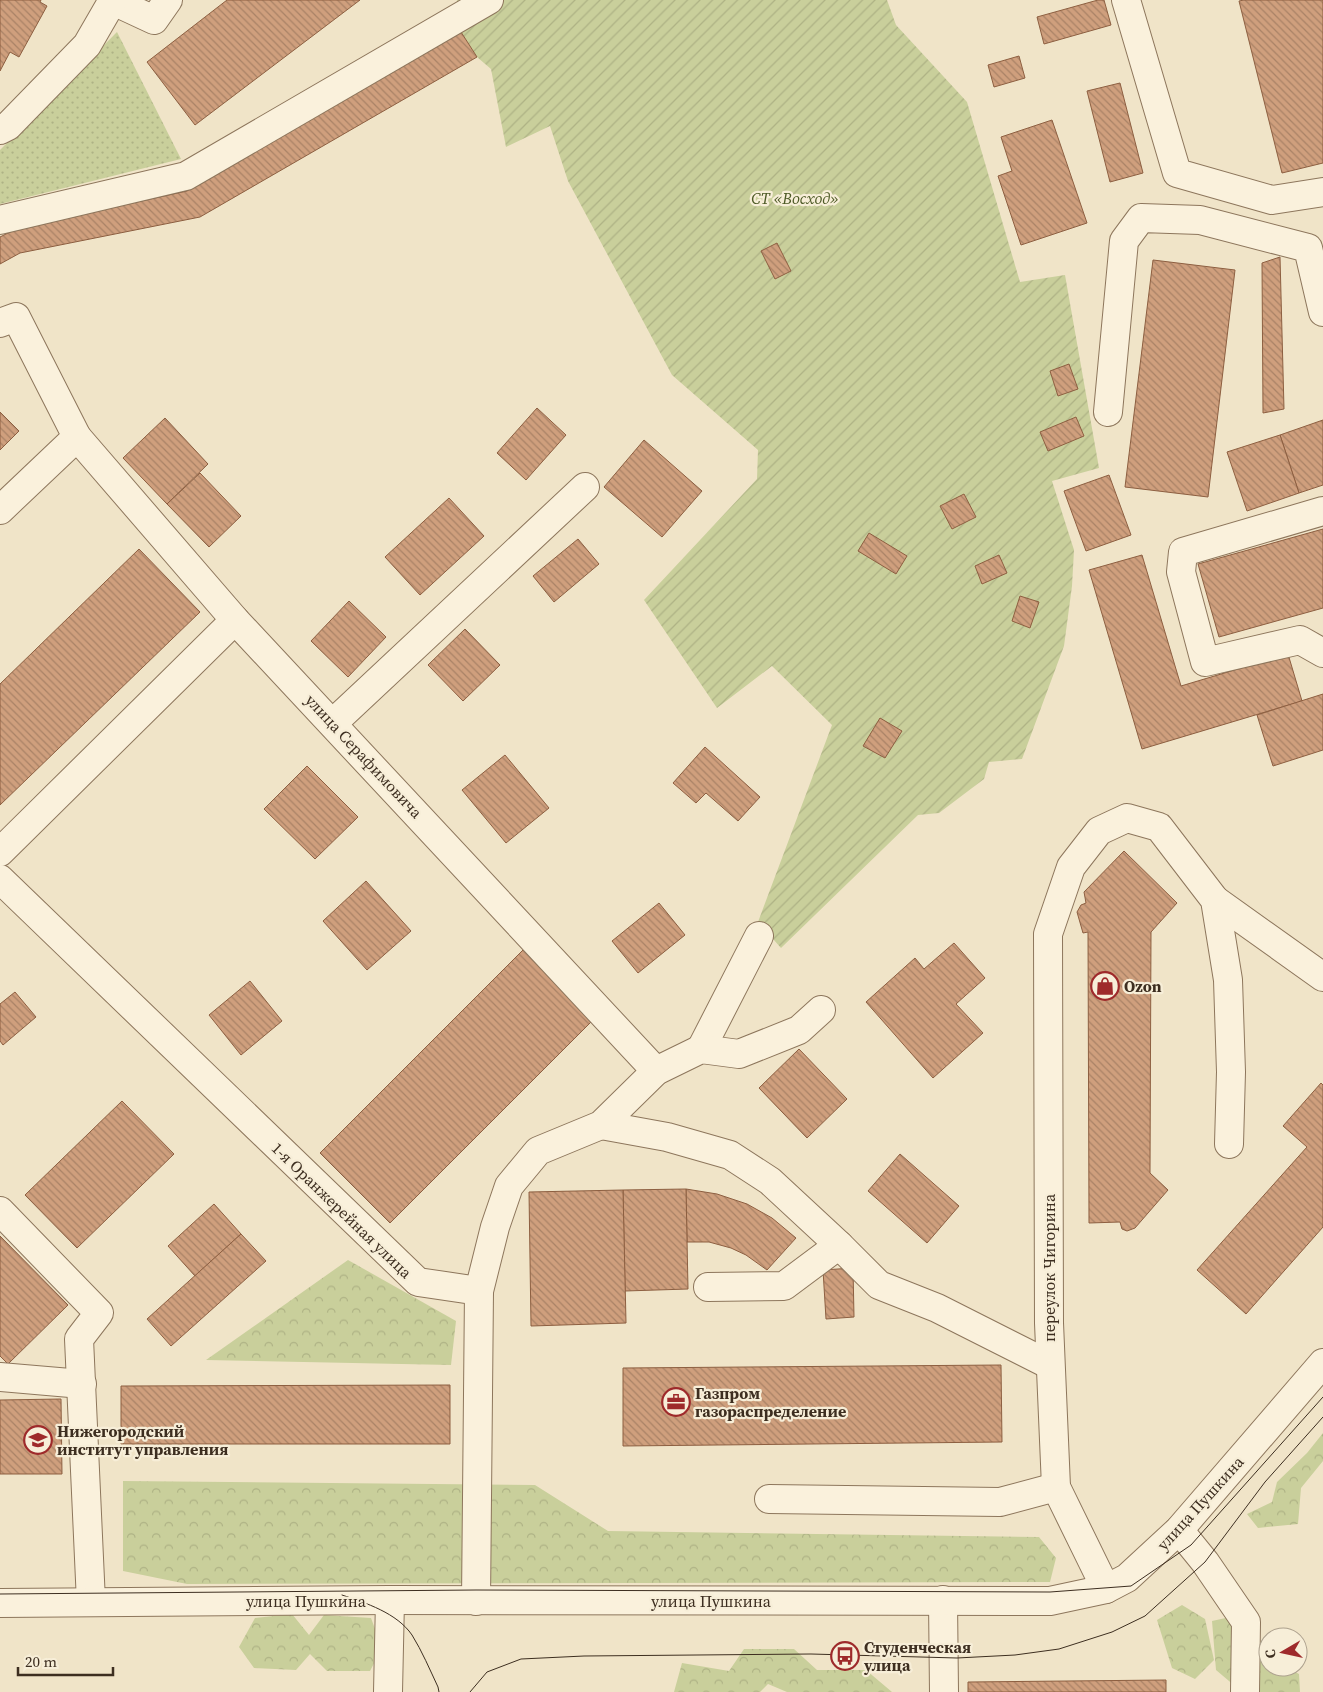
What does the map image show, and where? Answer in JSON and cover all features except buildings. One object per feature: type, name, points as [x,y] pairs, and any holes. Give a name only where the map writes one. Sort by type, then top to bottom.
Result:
[{"type":"street","points":[[0,130],[8,126],[87,45],[112,0],[154,20],[168,0]]},
{"type":"street","points":[[0,220],[186,176],[489,0]]},
{"type":"street","points":[[1126,0],[1177,173],[1272,200],[1323,192]]},
{"type":"street","points":[[1108,412],[1124,240],[1141,218],[1200,220],[1308,248],[1323,312]]},
{"type":"street","name":"улица Серафимовича","points":[[0,323],[16,317],[77,437],[235,620],[656,1070]]},
{"type":"street","points":[[0,510],[77,437]]},
{"type":"street","points":[[333,723],[585,487]]},
{"type":"street","points":[[1323,511],[1183,552],[1181,572],[1205,662],[1300,640],[1323,653]]},
{"type":"street","points":[[0,852],[235,620]]},
{"type":"street","name":"переулок Чигорина","points":[[1106,1589],[1056,1487],[1048,1323],[1048,934],[1071,867],[1099,832],[1127,818],[1159,827],[1215,900]]},
{"type":"street","name":"1-я Оранжерейная улица","points":[[0,879],[418,1282],[479,1291]]},
{"type":"street","points":[[1215,900],[1323,977]]},
{"type":"street","points":[[1215,900],[1228,980],[1231,1072],[1229,1144]]},
{"type":"street","points":[[701,1049],[759,936]]},
{"type":"street","points":[[476,1601],[479,1291],[495,1227],[509,1186],[538,1151],[601,1125],[656,1070],[701,1049],[739,1054],[799,1030],[821,1010]]},
{"type":"street","points":[[601,1125],[667,1137],[730,1155],[770,1181],[879,1285],[937,1308],[1050,1365]]},
{"type":"street","points":[[0,1212],[99,1313],[79,1339],[91,1602]]},
{"type":"street","points":[[708,1287],[784,1286],[839,1245]]},
{"type":"street","name":"улица Пушкина","points":[[0,1603],[390,1600],[1050,1601],[1106,1589],[1127,1578],[1179,1530],[1323,1363]]},
{"type":"street","points":[[0,1377],[82,1384]]},
{"type":"street","points":[[769,1499],[1000,1502],[1056,1487]]},
{"type":"street","points":[[1179,1530],[1205,1562],[1246,1622],[1244,1692]]},
{"type":"street","points":[[388,1692],[390,1600]]},
{"type":"street","points":[[943,1600],[944,1692]]},
{"type":"green space","name":"СТ «Восход»","points":[[457,0],[887,0],[896,25],[967,102],[1020,282],[1065,275],[1099,468],[1052,481],[1074,550],[1072,586],[1064,646],[1022,759],[989,762],[984,779],[939,813],[918,815],[781,948],[758,922],[832,725],[772,666],[717,708],[644,600],[757,479],[758,450],[672,375],[568,181],[550,126],[506,147],[491,69],[477,57],[461,32]]},
{"type":"green space","points":[[117,32],[181,159],[0,204],[0,150]]},
{"type":"green space","points":[[348,1260],[456,1321],[451,1365],[206,1360]]},
{"type":"green space","points":[[1323,1433],[1323,1461],[1301,1488],[1298,1524],[1258,1528],[1247,1514],[1272,1502],[1277,1482],[1307,1453]]},
{"type":"green space","points":[[123,1481],[535,1485],[608,1531],[1039,1537],[1056,1558],[1050,1582],[187,1584],[123,1571]]},
{"type":"green space","points":[[1182,1605],[1205,1619],[1214,1660],[1195,1679],[1172,1668],[1157,1620]]},
{"type":"green space","points":[[1253,1612],[1258,1632],[1258,1677],[1299,1677],[1300,1692],[1242,1692],[1216,1670],[1212,1621]]},
{"type":"green space","points":[[292,1614],[309,1635],[324,1615],[371,1618],[382,1648],[370,1671],[327,1671],[310,1654],[296,1670],[254,1668],[239,1647],[255,1618]]},
{"type":"green space","points":[[744,1649],[794,1649],[817,1670],[866,1670],[892,1692],[787,1692],[768,1684],[760,1692],[674,1692],[682,1663],[729,1671]]},
{"type":"tram line","points":[[0,1594],[476,1590],[1050,1592],[1131,1586],[1191,1545],[1323,1397]]},
{"type":"tram line","points":[[470,1692],[487,1672],[521,1659],[584,1656],[811,1654],[957,1658],[1015,1655],[1059,1649],[1112,1632],[1145,1616],[1205,1562],[1265,1482],[1323,1417]]},
{"type":"tram line","points":[[342,1595],[380,1610],[406,1627],[419,1647],[439,1692]]},
{"type":"place","name":"Ozon","points":[[1105,986]]},
{"type":"place","name":"Газпром газораспределение","points":[[676,1402]]},
{"type":"place","name":"Нижегородский институт управления","points":[[38,1440]]},
{"type":"place","name":"Студенческая улица","points":[[845,1656]]}]
